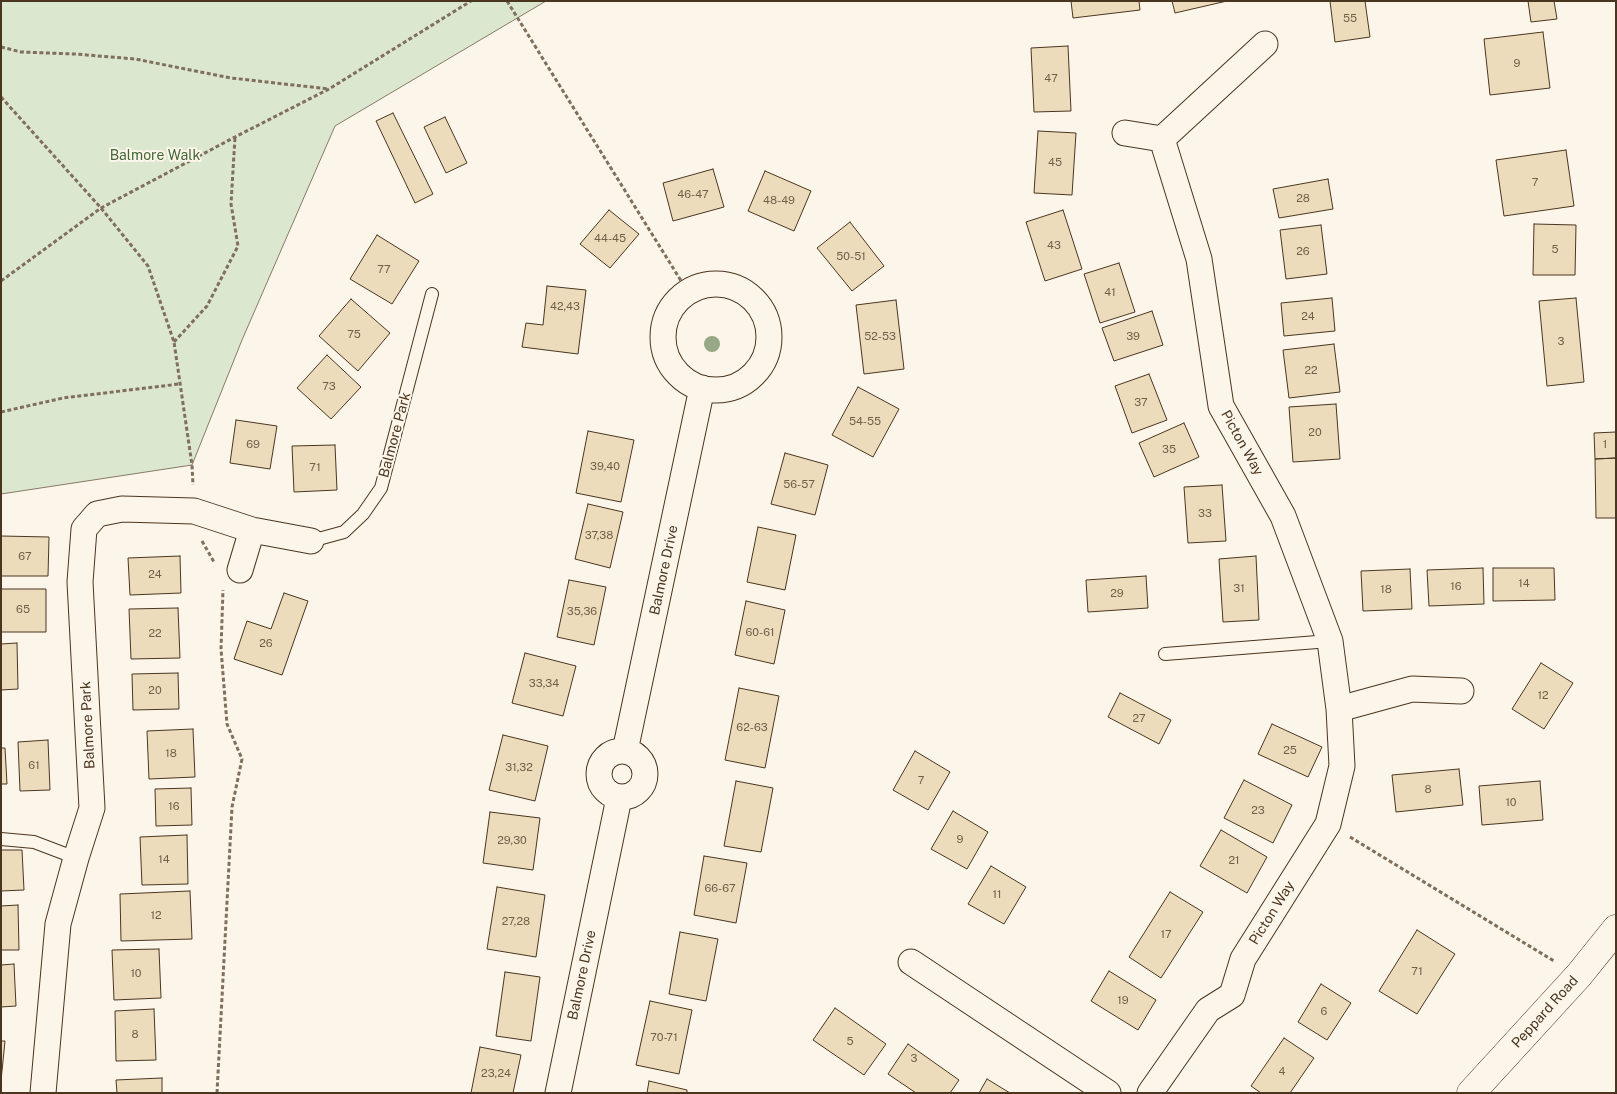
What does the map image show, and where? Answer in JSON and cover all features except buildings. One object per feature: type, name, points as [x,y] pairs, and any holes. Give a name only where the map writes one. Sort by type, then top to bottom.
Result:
[{"type":"main road","name":"Peppard Road","points":[[1471,1093],[1579,976],[1616,929]]},
{"type":"street","points":[[1125,133],[1162,139],[1265,44]]},
{"type":"street","name":"Picton Way","points":[[1150,1093],[1208,1010],[1232,995],[1242,960],[1328,824],[1342,766],[1339,709],[1330,641],[1283,516],[1221,406],[1199,259],[1162,139]]},
{"type":"street","points":[[707,284],[729,284],[748,293],[762,309],[770,329],[768,350],[760,369],[744,383],[723,390],[702,388],[684,380],[670,364],[663,345],[664,324],[673,306],[688,292],[707,284]]},
{"type":"street","name":"Balmore Drive","points":[[625,751],[702,388]]},
{"type":"street","name":"Balmore Park","points":[[43,1093],[58,924],[92,808],[80,582],[84,529],[97,514],[122,509],[194,512],[252,530],[311,541]]},
{"type":"street","points":[[227,575],[252,530]]},
{"type":"street","points":[[1339,709],[1412,689],[1461,691]]},
{"type":"street","points":[[618,751],[625,751],[640,759],[644,766],[644,782],[634,794],[627,798],[619,798],[611,796],[605,791],[598,778],[601,764],[605,758],[618,751]]},
{"type":"street","name":"Balmore Drive","points":[[558,1093],[619,798]]},
{"type":"street","points":[[911,962],[1108,1093]]},
{"type":"lane","name":"Balmore Park","points":[[311,541],[344,532],[363,514],[380,488],[432,294]]},
{"type":"lane","points":[[1166,654],[1330,641]]},
{"type":"lane","points":[[1,839],[34,842],[76,858]]},
{"type":"path","points":[[1,281],[102,208],[329,89],[471,1]]},
{"type":"path","points":[[507,1],[688,292]]},
{"type":"path","points":[[1,47],[21,52],[135,59],[231,78],[329,89]]},
{"type":"path","points":[[1,98],[102,208],[148,266],[174,342],[192,465],[193,528],[227,575],[221,650],[227,724],[242,759],[232,807],[217,1093]]},
{"type":"path","points":[[174,342],[207,306],[238,246],[232,204],[235,137]]},
{"type":"path","points":[[1,412],[63,398],[179,384]]},
{"type":"path","points":[[1328,824],[1579,976]]},
{"type":"green space","name":"Balmore Walk","points":[[1,1],[546,1],[335,126],[242,340],[192,465],[1,494]]}]
